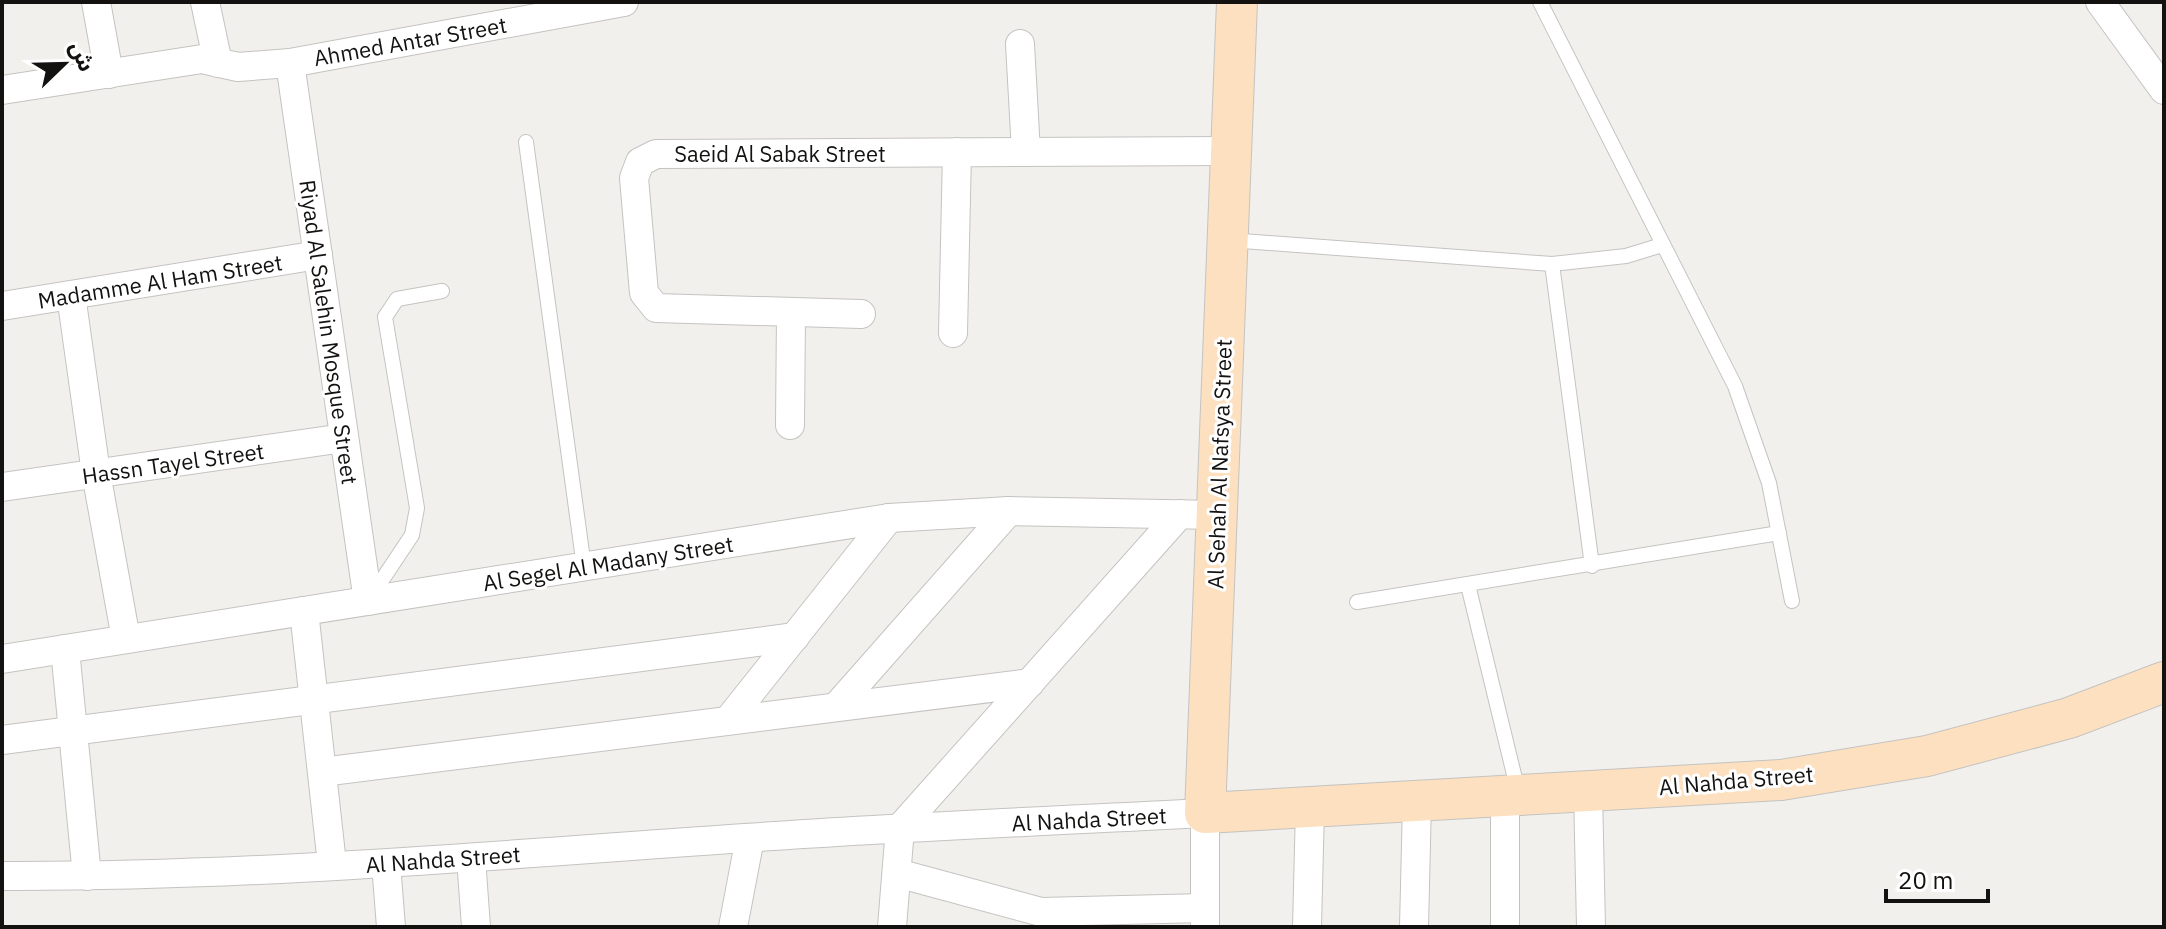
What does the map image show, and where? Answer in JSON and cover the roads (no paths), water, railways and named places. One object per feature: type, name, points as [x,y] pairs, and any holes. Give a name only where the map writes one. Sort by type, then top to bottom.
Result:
[{"type":"main road","name":"Al Sehah Al Nafsya Street","points":[[1205,813],[1199,515],[1227,240],[1237,2]]},
{"type":"main road","name":"Al Nahda Street","points":[[1205,813],[1781,780],[1927,756],[2069,718],[2164,682]]},
{"type":"street","points":[[96,2],[109,74]]},
{"type":"street","points":[[205,2],[218,63]]},
{"type":"street","name":"Ahmed Antar Street","points":[[2,90],[202,59],[253,68],[290,63],[624,2]]},
{"type":"street","points":[[2100,2],[2164,90]]},
{"type":"street","points":[[1020,44],[1026,152]]},
{"type":"street","name":"Riyad Al Salehin Mosque Street","points":[[290,63],[368,601]]},
{"type":"street","name":"Saeid Al Sabak Street","points":[[861,314],[663,310],[651,304],[644,293],[634,178],[640,162],[656,154],[1231,151]]},
{"type":"street","points":[[953,333],[957,152]]},
{"type":"street","name":"Madamme Al Ham Street","points":[[2,306],[318,255]]},
{"type":"street","points":[[71,295],[96,473],[126,639]]},
{"type":"street","points":[[790,425],[791,313]]},
{"type":"street","name":"Hassn Tayel Street","points":[[2,487],[344,438]]},
{"type":"street","points":[[837,706],[1009,511]]},
{"type":"street","name":"Al Segel Al Madany Street","points":[[2,659],[889,518],[1009,511],[1199,515]]},
{"type":"street","points":[[892,927],[900,828],[1030,683],[1199,515]]},
{"type":"street","points":[[730,718],[889,518]]},
{"type":"street","points":[[304,611],[332,864]]},
{"type":"street","points":[[2,740],[313,697],[795,637]]},
{"type":"street","points":[[65,649],[87,876]]},
{"type":"street","points":[[322,772],[730,718],[1030,683]]},
{"type":"street","points":[[1588,792],[1591,927]]},
{"type":"street","points":[[1505,927],[1512,796]]},
{"type":"street","points":[[1414,927],[1417,802]]},
{"type":"street","points":[[1307,927],[1310,808]]},
{"type":"street","name":"Al Nahda Street","points":[[2,876],[87,876],[386,864],[900,828],[1205,813]]},
{"type":"street","name":"Al Sehah Al Nafsya Street","points":[[1205,813],[1205,918]]},
{"type":"street","points":[[733,927],[750,838]]},
{"type":"street","points":[[471,858],[476,927]]},
{"type":"street","points":[[386,864],[391,927]]},
{"type":"street","points":[[897,873],[1041,912],[1205,918]]},
{"type":"lane","points":[[1540,2],[1735,386],[1765,471],[1792,601]]},
{"type":"lane","points":[[526,142],[584,567]]},
{"type":"lane","points":[[1227,240],[1552,264],[1626,256],[1662,245]]},
{"type":"lane","points":[[1552,264],[1592,566]]},
{"type":"lane","points":[[368,601],[412,535],[417,508],[385,317],[397,299],[442,291]]},
{"type":"lane","points":[[1357,602],[1779,533]]},
{"type":"lane","points":[[1468,585],[1512,796]]}]
